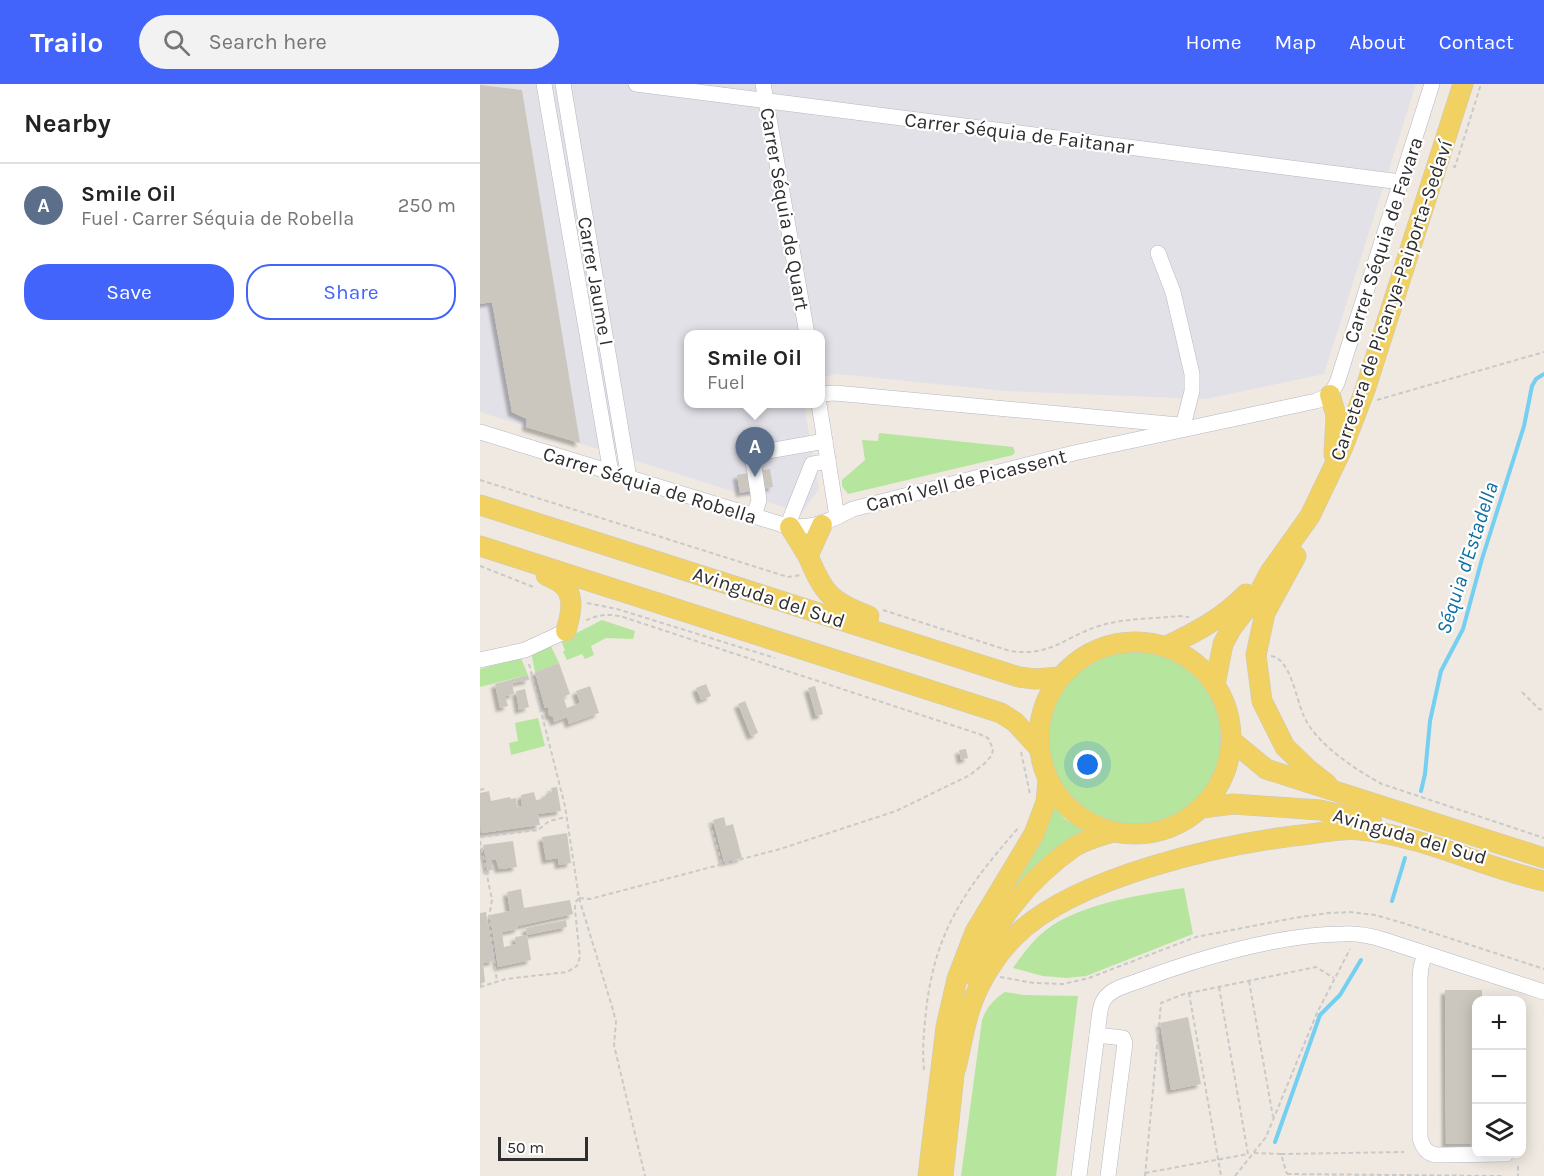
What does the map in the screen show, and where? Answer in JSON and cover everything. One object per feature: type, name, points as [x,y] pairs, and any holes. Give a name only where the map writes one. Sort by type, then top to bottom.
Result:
[{"type":"main road","name":"Carretera de Picanya-Paiporta-Sedaví","points":[[1215,684],[1223,644],[1231,629],[1260,591],[1270,572],[1310,516],[1343,447],[1365,390],[1463,84]]},
{"type":"main road","points":[[1330,395],[1336,415],[1336,443],[1331,473]]},
{"type":"main road","name":"Avinguda del Sud","points":[[480,505],[1019,677],[1035,679],[1060,676]]},
{"type":"main road","points":[[1310,516],[1304,543],[1265,613],[1256,655],[1262,701],[1285,747],[1309,770],[1341,794]]},
{"type":"main road","points":[[808,564],[829,521]]},
{"type":"main road","points":[[789,527],[808,564],[826,591],[842,606],[940,643],[975,663]]},
{"type":"main road","name":"Avinguda del Sud","points":[[480,546],[1001,714],[1016,722],[1030,749]]},
{"type":"main road","points":[[530,562],[550,578],[562,583],[567,589],[571,600],[571,613],[566,631]]},
{"type":"main road","name":"Carretera de Picanya-Paiporta-Sedaví","points":[[1167,646],[1204,628],[1234,607],[1270,572]]},
{"type":"main road","points":[[1138,641],[1167,646],[1194,661],[1215,684],[1228,711],[1232,740],[1228,765],[1218,788],[1202,808],[1176,826],[1145,834],[1113,832],[1088,823],[1067,807],[1030,749],[1046,698],[1060,676],[1082,657],[1108,644],[1138,641]]},
{"type":"main road","name":"Avinguda del Sud","points":[[1232,740],[1266,769],[1544,858]]},
{"type":"main road","points":[[928,1176],[946,1027],[957,979],[975,932],[1034,834],[1046,802],[1048,780]]},
{"type":"main road","name":"Avinguda del Sud","points":[[1202,808],[1233,804],[1320,810],[1395,828],[1544,879]]},
{"type":"main road","points":[[956,1068],[971,1006],[995,960],[1013,938],[1033,920],[1059,903],[1087,890],[1162,864],[1266,838],[1357,829],[1393,834],[1544,879]]},
{"type":"main road","points":[[943,1176],[956,1068],[957,1040],[965,995],[972,974],[992,934],[1017,899],[1075,846],[1113,832]]},
{"type":"street","name":"Carrer Jaume I","points":[[544,84],[611,473]]},
{"type":"street","name":"Carrer Jaume I","points":[[563,84],[629,478]]},
{"type":"street","name":"Carrer Séquia de Faitanar","points":[[636,84],[1401,182]]},
{"type":"street","name":"Carrer Séquia de Quart","points":[[763,84],[806,330]]},
{"type":"street","name":"Carrer Séquia de Favara","points":[[1330,395],[1337,383],[1432,84]]},
{"type":"street","points":[[1158,253],[1173,292],[1192,374],[1189,426]]},
{"type":"street","name":"Camí Vell de Picassent","points":[[825,394],[1189,426]]},
{"type":"street","name":"Camí Vell de Picassent","points":[[829,521],[853,509],[1112,444],[1316,401],[1330,395]]},
{"type":"street","points":[[820,408],[828,461],[829,521]]},
{"type":"street","points":[[1112,419],[1114,430],[1112,444]]},
{"type":"street","name":"Carrer Séquia de Robella","points":[[480,432],[789,527],[829,521]]},
{"type":"street","points":[[754,516],[759,500],[752,454],[825,441]]},
{"type":"street","points":[[789,527],[813,464],[828,461]]},
{"type":"street","points":[[480,660],[525,650],[566,631]]},
{"type":"street","points":[[1079,1176],[1096,1035],[1102,1004],[1113,991],[1182,965],[1215,956],[1287,940],[1342,934],[1369,936],[1425,953],[1523,993],[1544,992]]},
{"type":"street","points":[[1425,953],[1420,967],[1420,1138],[1422,1146],[1432,1154],[1472,1155]]},
{"type":"street","points":[[1096,1035],[1123,1038],[1125,1042],[1108,1176]]},
{"type":"path","points":[[1375,401],[1544,352]]},
{"type":"path","points":[[480,480],[788,577],[796,576],[808,564]]},
{"type":"path","points":[[480,566],[541,590]]},
{"type":"path","points":[[571,600],[617,609],[777,659]]},
{"type":"path","points":[[883,610],[1010,651],[1026,654],[1052,648],[1087,631],[1112,623],[1179,616],[1197,618]]},
{"type":"path","points":[[566,631],[590,619],[611,614],[979,734],[988,738],[992,754],[970,775],[896,811],[780,849],[590,899],[579,898]]},
{"type":"path","points":[[525,650],[566,817],[579,898],[616,1022],[614,1045],[645,1176]]},
{"type":"path","points":[[1267,655],[1281,659],[1287,669],[1304,717],[1314,733],[1366,776],[1382,784],[1544,838]]},
{"type":"path","points":[[1522,692],[1544,711]]},
{"type":"path","points":[[1030,749],[1030,800]]},
{"type":"path","points":[[480,790],[486,788]]},
{"type":"path","points":[[480,837],[538,830],[549,821],[566,817]]},
{"type":"path","points":[[934,962],[940,944],[962,900],[984,867],[1023,822]]},
{"type":"path","points":[[710,823],[722,864]]},
{"type":"path","points":[[480,841],[492,900],[489,917],[497,982]]},
{"type":"path","points":[[480,987],[497,982],[567,972],[577,966],[580,957],[574,910],[579,898]]},
{"type":"path","points":[[1235,1176],[1266,1137],[1317,1013],[1350,949]]},
{"type":"path","points":[[1334,978],[1316,967],[1189,993],[1161,1003],[1145,1174],[1253,1153],[1404,1152]]},
{"type":"path","points":[[1249,981],[1274,1118]]},
{"type":"path","points":[[1219,987],[1248,1154]]},
{"type":"path","points":[[1189,993],[1221,1176]]},
{"type":"path","points":[[1281,1154],[1287,1175],[1502,1176]]},
{"type":"path","points":[[1518,1166],[1518,1176]]},
{"type":"shaded area","points":[[480,84],[1416,84],[1324,374],[1206,399],[1005,391],[838,374],[825,376],[825,330],[684,330],[684,408],[805,408],[819,489],[802,513],[480,412]]},
{"type":"green space","points":[[879,433],[1013,447],[1015,452],[1013,455],[848,494],[842,486],[842,480],[865,460],[862,440],[878,441]]},
{"type":"green space","points":[[602,620],[635,631],[633,639],[606,638],[591,646],[594,655],[585,659],[582,654],[567,660],[561,641]]},
{"type":"green space","points":[[550,644],[559,663],[535,672],[531,652]]},
{"type":"green space","points":[[1133,650],[1166,657],[1182,665],[1195,676],[1206,689],[1214,705],[1221,738],[1214,771],[1206,787],[1195,800],[1182,811],[1166,819],[1133,826],[1100,819],[1084,811],[1071,800],[1060,787],[1052,771],[1045,738],[1052,705],[1060,689],[1071,676],[1084,665],[1100,657]]},
{"type":"green space","points":[[521,658],[528,675],[480,687],[480,669]]},
{"type":"green space","points":[[538,718],[545,746],[511,755],[509,743],[518,741],[515,723]]},
{"type":"green space","points":[[1054,807],[1065,819],[1084,831],[981,937]]},
{"type":"green space","points":[[1184,888],[1193,934],[1086,976],[1067,978],[1043,976],[1013,968],[1041,934],[1076,913],[1150,893]]},
{"type":"green space","points":[[1005,992],[1024,995],[1078,996],[1056,1176],[961,1176],[982,1020],[991,1004]]},
{"type":"building","points":[[480,85],[522,90],[580,443],[526,427],[527,419],[512,412],[492,302],[480,304]]},
{"type":"building","points":[[770,469],[773,487],[740,493],[737,475]]},
{"type":"building","points":[[559,663],[570,694],[563,697],[567,708],[580,703],[576,691],[590,686],[599,713],[569,724],[567,717],[554,722],[553,717],[549,715],[548,707],[545,708],[535,672]]},
{"type":"building","points":[[528,675],[529,680],[512,683],[514,694],[505,696],[508,706],[500,708],[495,684]]},
{"type":"building","points":[[706,684],[711,696],[701,700],[696,688]]},
{"type":"building","points":[[815,686],[823,714],[816,716],[808,688]]},
{"type":"building","points":[[525,689],[529,707],[519,710],[516,691]]},
{"type":"building","points":[[745,701],[758,733],[751,736],[738,704]]},
{"type":"building","points":[[966,749],[968,758],[961,760],[959,750]]},
{"type":"building","points":[[557,787],[561,811],[538,814],[540,825],[481,833],[480,793],[489,791],[491,801],[516,798],[517,807],[522,806],[521,795],[534,792],[536,800],[543,799],[547,793],[552,792],[551,788]]},
{"type":"building","points":[[724,817],[726,826],[733,824],[742,858],[724,862],[713,820]]},
{"type":"building","points":[[567,833],[571,863],[559,865],[558,858],[546,860],[542,837]]},
{"type":"building","points":[[513,841],[517,867],[499,869],[496,859],[491,860],[493,870],[488,870],[483,845]]},
{"type":"building","points":[[521,889],[524,908],[570,900],[573,914],[518,926],[518,929],[502,932],[504,947],[516,944],[515,937],[527,935],[531,960],[498,967],[490,915],[510,911],[507,892]]},
{"type":"building","points":[[486,912],[494,961],[483,963],[485,982],[480,984],[480,913]]},
{"type":"building","points":[[566,920],[567,927],[527,935],[526,928]]},
{"type":"building","points":[[1445,990],[1482,990],[1482,996],[1472,996],[1472,1143],[1446,1144]]},
{"type":"building","points":[[1188,1017],[1201,1084],[1171,1090],[1160,1023]]},
{"type":"waterway","name":"Séquia d'Estadella","points":[[1421,791],[1430,721],[1441,671],[1463,629],[1482,559],[1524,426],[1532,386],[1536,379],[1544,374]]},
{"type":"waterway","points":[[1392,901],[1405,858]]},
{"type":"waterway","points":[[1275,1142],[1320,1015],[1340,995],[1361,960]]},
{"type":"place","name":"Smile Oil","points":[[755,477]]}]
